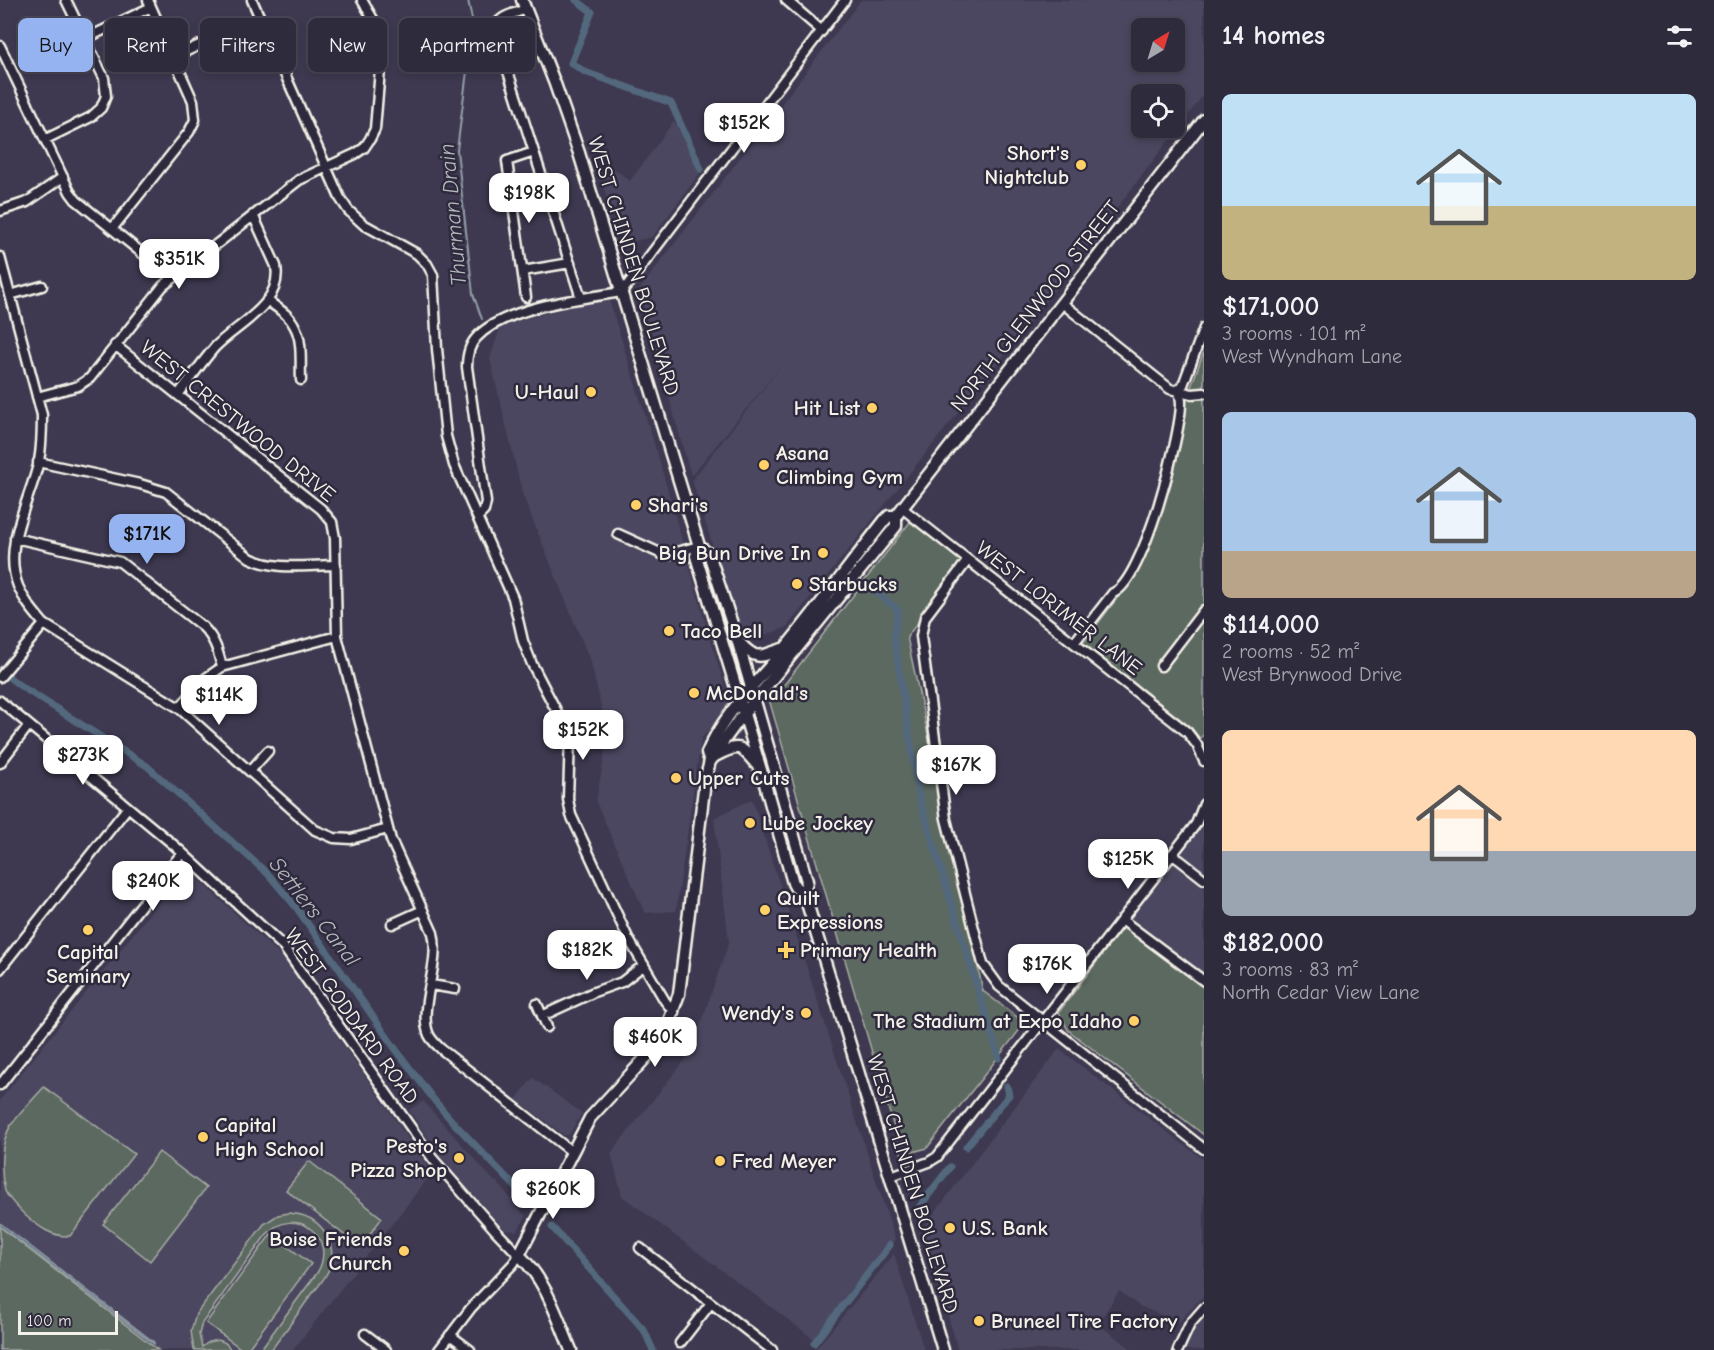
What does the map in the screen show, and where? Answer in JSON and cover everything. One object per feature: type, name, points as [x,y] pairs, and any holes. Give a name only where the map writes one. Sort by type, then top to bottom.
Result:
[{"type":"main road","name":"WEST CHINDEN BOULEVARD","points":[[524,4],[579,153],[699,546],[696,556],[794,885],[804,892]]},
{"type":"main road","name":"NORTH GLENWOOD STREET","points":[[519,1255],[596,1110],[652,1051],[665,1032],[674,1012],[680,994],[701,807],[713,758],[722,743],[896,526],[899,512],[1204,120]]},
{"type":"main road","name":"NORTH GLENWOOD STREET","points":[[713,758],[707,753],[712,741],[740,702],[885,520],[899,512]]},
{"type":"main road","name":"WEST CHINDEN BOULEVARD","points":[[699,546],[709,554],[737,639],[807,880],[804,892],[943,1350]]},
{"type":"main road","points":[[737,639],[750,654],[756,656],[767,655],[786,647]]},
{"type":"main road","points":[[713,758],[729,748],[739,747],[744,749],[761,770]]},
{"type":"main road","points":[[519,1255],[529,1264],[542,1284],[571,1350]]},
{"type":"street","points":[[66,0],[75,18]]},
{"type":"street","points":[[252,0],[260,18]]},
{"type":"street","points":[[37,397],[78,386],[90,378],[163,286],[299,180],[364,148],[375,129],[381,58],[379,39],[373,19],[362,0]]},
{"type":"street","points":[[786,0],[822,31]]},
{"type":"street","points":[[478,517],[484,511],[486,502],[467,367],[470,349],[477,337],[501,320],[529,310],[581,298],[622,292],[845,0]]},
{"type":"street","points":[[93,35],[150,4],[156,18]]},
{"type":"street","points":[[524,4],[499,20],[495,31],[581,298]]},
{"type":"street","points":[[0,46],[70,192],[76,200],[173,278]]},
{"type":"street","points":[[46,139],[91,117],[104,103],[106,83],[93,56]]},
{"type":"street","points":[[112,229],[189,132],[195,120],[193,100],[181,72]]},
{"type":"street","points":[[284,72],[340,198],[348,210],[363,225],[417,254],[427,264],[433,276],[437,349],[446,436],[454,465],[513,598],[523,640],[532,664],[570,737],[568,799],[571,815],[615,912],[665,1001],[674,1012]]},
{"type":"street","points":[[526,297],[507,161],[534,152]]},
{"type":"street","points":[[0,211],[27,202],[63,177]]},
{"type":"street","points":[[178,395],[215,348],[250,319],[275,287],[276,266],[253,215]]},
{"type":"street","points":[[0,257],[42,415],[43,438],[38,462],[15,538],[12,557],[17,585],[28,606],[44,624],[179,708],[315,830],[334,838],[351,839],[388,829]]},
{"type":"street","points":[[523,271],[570,263]]},
{"type":"street","points":[[10,295],[42,286]]},
{"type":"street","points":[[267,300],[288,317],[295,326],[298,336],[301,380]]},
{"type":"street","points":[[1062,303],[1170,389],[1192,394],[1204,393]]},
{"type":"street","points":[[1178,390],[1183,386],[1204,328]]},
{"type":"street","name":"WEST CRESTWOOD DRIVE","points":[[116,345],[321,508],[332,522],[335,538],[337,636],[391,840],[423,910],[436,945],[426,1011],[429,1034],[434,1042],[512,1107],[572,1152]]},
{"type":"street","points":[[1074,643],[1113,593],[1119,591],[1133,569],[1156,518],[1165,487],[1181,404],[1178,390]]},
{"type":"street","points":[[38,462],[140,484],[166,492],[250,558],[261,563],[274,566],[336,565]]},
{"type":"street","name":"WEST LORIMER LANE","points":[[899,512],[968,560],[1192,737],[1204,761]]},
{"type":"street","points":[[618,534],[662,554],[699,546]]},
{"type":"street","points":[[15,538],[120,562],[211,635],[217,646],[222,667]]},
{"type":"street","points":[[968,560],[925,617],[921,636],[946,819],[983,964],[999,986],[1204,1149]]},
{"type":"street","points":[[1161,666],[1204,610]]},
{"type":"street","points":[[0,677],[44,624]]},
{"type":"street","points":[[179,708],[206,678],[222,667],[337,636]]},
{"type":"street","name":"WEST GODDARD ROAD","points":[[0,701],[182,853],[282,945],[433,1159],[519,1255]]},
{"type":"street","points":[[0,763],[29,725]]},
{"type":"street","points":[[250,771],[268,751]]},
{"type":"street","points":[[891,1176],[937,1157],[1203,815],[1204,804]]},
{"type":"street","points":[[0,969],[128,807]]},
{"type":"street","points":[[0,1085],[182,853]]},
{"type":"street","points":[[1172,854],[1204,879]]},
{"type":"street","points":[[392,924],[423,910]]},
{"type":"street","points":[[1122,920],[1204,981]]},
{"type":"street","points":[[542,1016],[622,982],[644,965]]},
{"type":"street","points":[[431,985],[455,989]]},
{"type":"street","points":[[537,1004],[547,1028]]},
{"type":"street","points":[[640,1248],[772,1350]]},
{"type":"street","name":"NORTH GLENWOOD STREET","points":[[439,1350],[471,1308],[519,1255]]},
{"type":"street","points":[[680,1343],[711,1303]]},
{"type":"street","points":[[1178,1350],[1190,1324],[1204,1308]]},
{"type":"street","points":[[365,1334],[386,1350]]},
{"type":"street","points":[[450,1335],[470,1350]]},
{"type":"shaded area","points":[[861,0],[1204,0],[1204,94],[1185,119],[1185,84],[1131,84],[1131,138],[1170,138],[1009,349],[786,628],[758,637],[739,629],[692,480],[785,361],[691,476],[639,290]]},
{"type":"shaded area","points":[[674,121],[704,168],[652,237],[621,244],[593,152],[630,181]]},
{"type":"shaded area","points":[[608,297],[658,456],[730,705],[701,739],[676,911],[645,913],[596,802],[608,735],[591,663],[523,496],[490,359],[501,325]]},
{"type":"shaded area","points":[[1204,351],[1204,734],[1200,739],[1192,728],[1083,643],[1128,584],[1149,546],[1171,484],[1188,395]]},
{"type":"shaded area","points":[[910,522],[963,562],[907,637],[983,991],[1025,1023],[927,1148],[902,1155],[770,703]]},
{"type":"shaded area","points":[[752,799],[895,1239],[814,1339],[622,1196],[611,1153],[691,1052],[729,942],[714,818]]},
{"type":"shaded area","points":[[1204,820],[1204,978],[1127,921]]},
{"type":"shaded area","name":"Capital High School","points":[[186,868],[283,958],[432,1173],[293,1350],[158,1350],[0,1227],[0,1100]]},
{"type":"shaded area","name":"The Stadium at Expo Idaho","points":[[1126,923],[1204,980],[1204,1135],[1068,1030],[1059,1012]]},
{"type":"shaded area","points":[[1059,1049],[1204,1160],[1204,1295],[1179,1322],[1139,1306],[1119,1291],[1098,1324],[1133,1350],[958,1350],[923,1228]]},
{"type":"shaded area","points":[[533,1078],[582,1113],[569,1135],[564,1135],[516,1099]]},
{"type":"shaded area","points":[[44,1087],[134,1154],[70,1236],[52,1233],[31,1220],[9,1198],[3,1183],[2,1157],[7,1132]]},
{"type":"shaded area","points":[[423,1101],[526,1217],[517,1231],[505,1230],[443,1160],[409,1110]]},
{"type":"shaded area","points":[[159,1152],[206,1188],[150,1261],[103,1224]]},
{"type":"shaded area","points":[[309,1161],[382,1218],[360,1247],[286,1190]]},
{"type":"shaded area","points":[[289,1213],[313,1220],[326,1235],[332,1258],[324,1279],[271,1350],[260,1350],[317,1273],[322,1260],[322,1247],[318,1237],[310,1228],[300,1223],[289,1222],[277,1226],[266,1235],[202,1323],[199,1334],[202,1347],[218,1340],[225,1343],[231,1350],[194,1350],[191,1331],[196,1314],[264,1224],[278,1215]]},
{"type":"shaded area","points":[[0,1227],[158,1350],[0,1350]]},
{"type":"shaded area","points":[[271,1234],[311,1264],[247,1350],[243,1350],[206,1323]]},
{"type":"shaded area","points":[[894,1254],[924,1350],[815,1350]]},
{"type":"shaded area","points":[[1204,1314],[1204,1350],[1184,1350],[1188,1337]]},
{"type":"water","points":[[0,1223],[154,1342],[154,1344],[0,1226]]},
{"type":"waterway","name":"Thurman Drain","points":[[468,0],[473,24],[457,150],[473,294],[482,319]]},
{"type":"waterway","points":[[576,0],[592,12],[571,63],[585,72],[671,103],[701,169]]},
{"type":"waterway","points":[[868,586],[898,610],[894,638],[919,797],[999,1058]]},
{"type":"waterway","name":"Settlers Canal","points":[[0,670],[19,685],[147,766],[268,874],[296,907],[434,1100],[528,1200]]},
{"type":"waterway","points":[[966,1147],[1009,1095],[1007,1086]]},
{"type":"waterway","points":[[920,1206],[950,1167]]},
{"type":"waterway","name":"Settlers Canal","points":[[552,1227],[644,1330],[653,1350]]},
{"type":"waterway","points":[[814,1343],[890,1245]]},
{"type":"place","name":"Short's Nightclub","points":[[1081,165]]},
{"type":"place","name":"U-Haul","points":[[591,392]]},
{"type":"place","name":"Hit List","points":[[872,408]]},
{"type":"place","name":"Asana Climbing Gym","points":[[764,465]]},
{"type":"place","name":"Shari's","points":[[636,505]]},
{"type":"place","name":"Big Bun Drive In","points":[[823,553]]},
{"type":"place","name":"Starbucks","points":[[797,584]]},
{"type":"place","name":"Taco Bell","points":[[669,631]]},
{"type":"place","name":"McDonald's","points":[[694,693]]},
{"type":"place","name":"Upper Cuts","points":[[676,778]]},
{"type":"place","name":"Lube Jockey","points":[[750,823]]},
{"type":"place","name":"Quilt Expressions","points":[[765,910]]},
{"type":"place","name":"Capital Seminary","points":[[88,930]]},
{"type":"place","name":"Primary Health","points":[[786,950]]},
{"type":"place","name":"Wendy's","points":[[806,1013]]},
{"type":"place","name":"The Stadium at Expo Idaho","points":[[1134,1021]]},
{"type":"place","name":"Capital High School","points":[[203,1137]]},
{"type":"place","name":"Pesto's Pizza Shop","points":[[459,1158]]},
{"type":"place","name":"Fred Meyer","points":[[720,1161]]},
{"type":"place","name":"U.S. Bank","points":[[950,1228]]},
{"type":"place","name":"Boise Friends Church","points":[[404,1251]]},
{"type":"place","name":"Bruneel Tire Factory","points":[[979,1321]]}]
